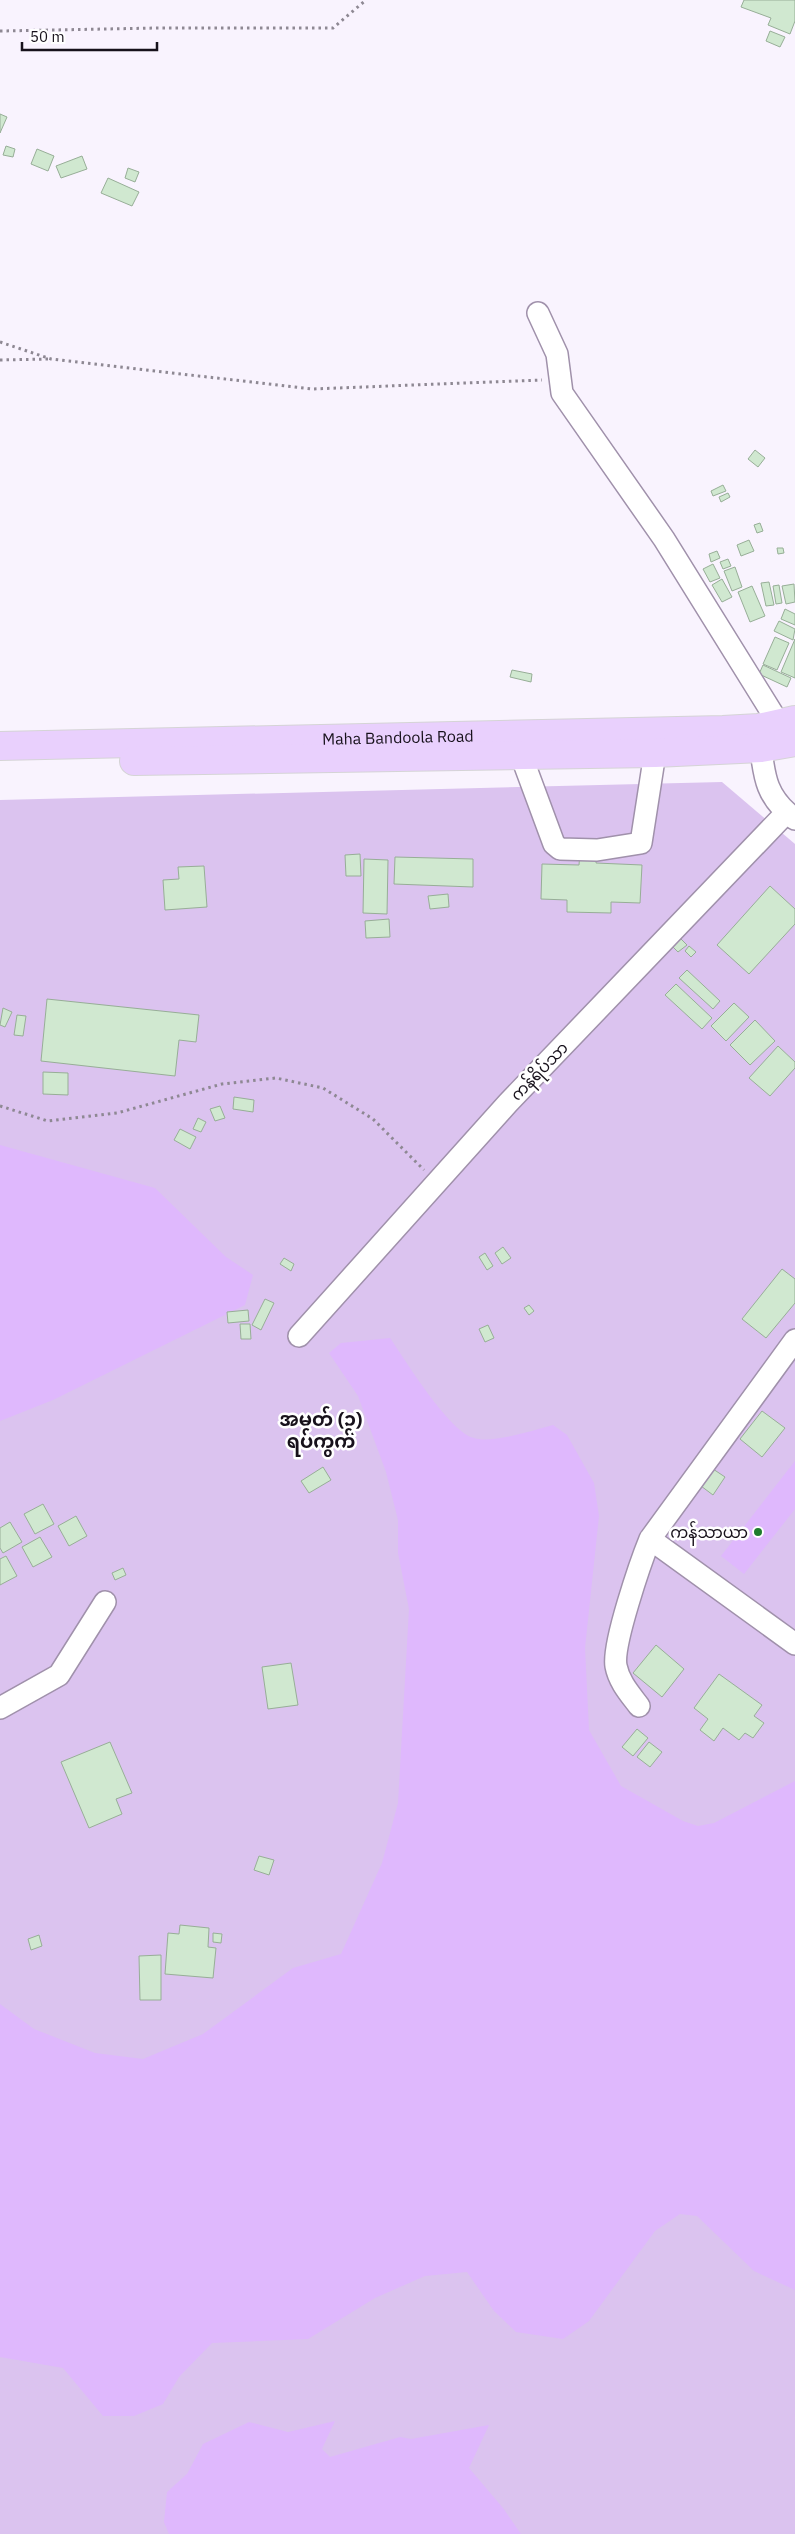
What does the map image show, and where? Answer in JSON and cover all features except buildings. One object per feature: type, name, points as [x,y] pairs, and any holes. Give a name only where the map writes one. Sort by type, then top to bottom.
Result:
[{"type":"main road","name":"Maha Bandoola Road","points":[[0,746],[779,734]]},
{"type":"main road","name":"Maha Bandoola Road","points":[[0,764],[655,753],[779,734]]},
{"type":"street","points":[[538,314],[557,354],[562,393],[664,539],[779,734],[765,781],[769,790],[791,816]]},
{"type":"street","points":[[521,755],[554,844],[560,848],[597,850],[641,843],[655,753]]},
{"type":"street","name":"ကန်ရိပ်သာ","points":[[299,1336],[508,1104],[791,816]]},
{"type":"street","points":[[639,1706],[623,1684],[616,1665],[618,1644],[650,1538],[795,1340]]},
{"type":"street","points":[[650,1538],[795,1644]]},
{"type":"street","points":[[0,1708],[59,1675],[105,1602]]},
{"type":"path","points":[[0,31],[157,28],[334,28],[366,0]]},
{"type":"path","points":[[0,342],[51,359]]},
{"type":"path","points":[[0,360],[51,359],[312,389],[560,379]]},
{"type":"path","points":[[0,1106],[48,1121],[117,1113],[222,1084],[276,1078],[323,1088],[373,1119],[437,1183]]},
{"type":"shaded area","points":[[722,782],[795,844],[795,2534],[0,2534],[0,800]]},
{"type":"shaded area","points":[[0,1145],[155,1188],[226,1257],[253,1275],[245,1305],[53,1400],[0,1421]]},
{"type":"shaded area","points":[[390,1338],[441,1410],[464,1433],[474,1438],[491,1439],[513,1436],[553,1425],[567,1435],[594,1483],[599,1516],[585,1648],[589,1730],[621,1786],[683,1821],[698,1826],[714,1823],[795,1781],[795,2290],[754,2271],[697,2216],[680,2214],[655,2231],[589,2321],[563,2339],[516,2332],[494,2311],[467,2272],[425,2276],[375,2298],[308,2339],[212,2343],[179,2377],[163,2404],[134,2416],[103,2416],[63,2368],[0,2357],[0,2004],[34,2029],[95,2053],[143,2059],[203,2034],[293,1968],[341,1954],[382,1863],[398,1803],[409,1609],[398,1553],[398,1520],[386,1472],[358,1396],[329,1353],[341,1343]]},
{"type":"shaded area","name":"ကန်သာယာ","points":[[795,1461],[795,1509],[744,1574],[721,1556]]},
{"type":"shaded area","points":[[335,2421],[322,2449],[330,2457],[400,2437],[411,2439],[489,2425],[469,2468],[503,2508],[521,2534],[169,2534],[164,2522],[167,2492],[187,2474],[203,2444],[249,2422],[288,2432]]},
{"type":"place","name":"ကန်သာယာ","points":[[758,1532]]},
{"type":"district","name":"အမှတ် (၃) ရပ်ကွက်","points":[[321,1430]]}]
